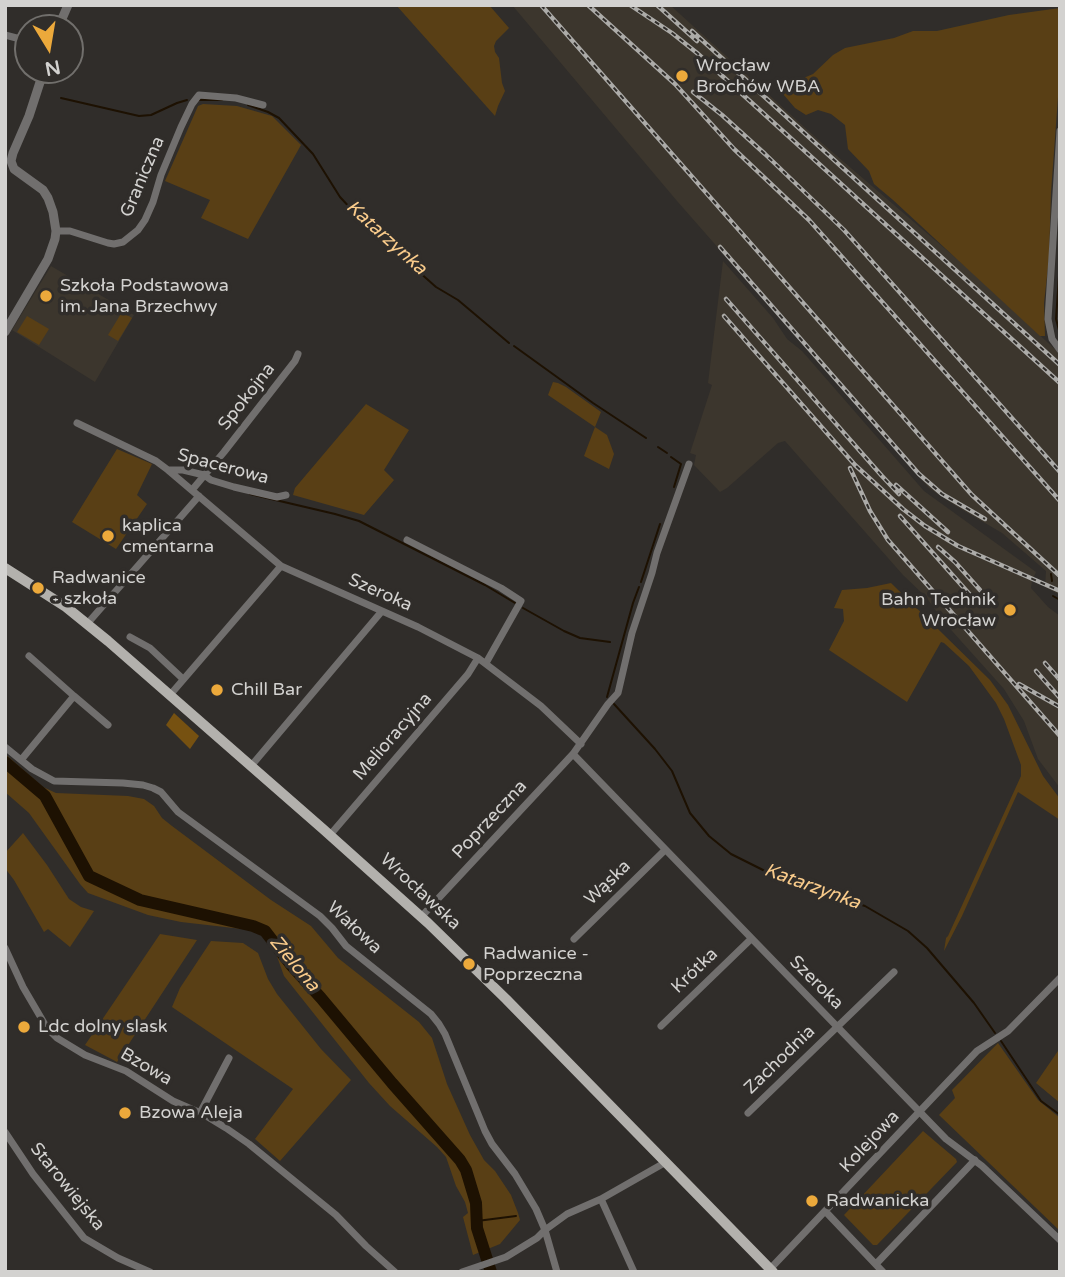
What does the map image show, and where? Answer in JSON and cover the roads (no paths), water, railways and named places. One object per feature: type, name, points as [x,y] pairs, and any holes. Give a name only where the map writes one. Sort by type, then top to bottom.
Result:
[{"type":"main road","name":"Wrocławska","points":[[9,570],[88,624],[421,917],[506,999],[772,1270]]},
{"type":"street","points":[[5,332],[48,259],[55,239],[53,212],[46,194],[14,169],[11,161],[39,84]]},
{"type":"street","name":"Graniczna","points":[[56,231],[70,231],[114,244],[123,242],[132,236],[145,220],[181,127],[192,103],[199,95],[236,98],[263,105]]},
{"type":"street","points":[[1060,131],[1048,319],[1052,339],[1060,350]]},
{"type":"street","name":"Spokojna","points":[[88,624],[195,493],[204,475],[298,354]]},
{"type":"street","name":"Spacerowa","points":[[78,423],[156,461],[168,470],[204,475],[234,487],[277,497],[286,495]]},
{"type":"street","name":"Poprzeczna","points":[[421,917],[573,754],[607,704],[618,693],[632,633],[689,464]]},
{"type":"street","name":"Szeroka","points":[[168,470],[281,566],[427,631],[482,661],[541,706],[581,744]]},
{"type":"street","name":"Melioracyjna","points":[[330,835],[482,661],[521,601],[407,540]]},
{"type":"street","points":[[170,695],[281,566]]},
{"type":"street","points":[[251,766],[382,611]]},
{"type":"street","points":[[130,637],[149,648],[183,679]]},
{"type":"street","points":[[29,656],[108,725]]},
{"type":"street","points":[[23,762],[74,696]]},
{"type":"street","name":"Wałowa","points":[[5,747],[44,777],[54,781],[143,785],[160,792],[178,812],[320,916],[346,946],[431,1014],[445,1034],[485,1131],[525,1188],[536,1209],[557,1272]]},
{"type":"street","name":"Szeroka","points":[[573,754],[946,1139],[975,1160],[1060,1240]]},
{"type":"street","name":"Wąska","points":[[574,939],[665,850]]},
{"type":"street","name":"Krótka","points":[[661,1026],[751,939]]},
{"type":"street","name":"Bzowa","points":[[5,948],[23,987],[47,1028],[57,1038],[85,1055],[126,1071],[173,1101],[215,1121],[336,1215],[394,1272]]},
{"type":"street","name":"Zachodnia","points":[[748,1112],[894,972]]},
{"type":"street","name":"Kolejowa","points":[[772,1270],[978,1051],[1008,1031],[1060,978]]},
{"type":"street","points":[[200,1113],[229,1058]]},
{"type":"street","name":"Starowiejska","points":[[5,1132],[33,1174],[84,1238],[118,1258],[150,1272]]},
{"type":"street","points":[[876,1264],[975,1160]]},
{"type":"street","points":[[462,1272],[509,1255],[537,1238],[567,1214],[601,1199],[666,1162]]},
{"type":"street","points":[[601,1199],[634,1272]]},
{"type":"street","points":[[826,1212],[883,1272]]},
{"type":"waterway","name":"Katarzynka","points":[[61,98],[139,116],[151,115],[187,100]]},
{"type":"waterway","name":"Katarzynka","points":[[199,100],[222,100]]},
{"type":"waterway","name":"Katarzynka","points":[[248,105],[279,118],[313,154],[340,197],[366,225],[436,287],[458,300],[509,343]]},
{"type":"waterway","points":[[1059,270],[1060,259]]},
{"type":"waterway","points":[[1059,276],[1056,319],[1060,334]]},
{"type":"waterway","name":"Katarzynka","points":[[514,346],[646,438]]},
{"type":"waterway","name":"Katarzynka","points":[[658,447],[667,453]]},
{"type":"waterway","name":"Katarzynka","points":[[671,457],[681,464],[674,487]]},
{"type":"waterway","points":[[250,494],[359,521],[515,603]]},
{"type":"waterway","name":"Katarzynka","points":[[641,582],[660,524]]},
{"type":"waterway","points":[[1051,574],[1052,581]]},
{"type":"waterway","name":"Katarzynka","points":[[607,697],[639,587]]},
{"type":"waterway","points":[[1053,596],[1060,600]]},
{"type":"waterway","points":[[523,608],[580,638],[610,642]]},
{"type":"waterway","name":"Katarzynka","points":[[614,704],[672,771],[690,813],[709,836],[731,854],[785,881],[865,906],[908,931],[927,948],[974,1003],[995,1033]]},
{"type":"waterway","name":"Zielona","points":[[5,762],[45,796],[89,876],[140,900],[265,931],[292,966],[460,1160],[466,1170],[476,1203],[477,1228],[491,1272]]},
{"type":"waterway","name":"Katarzynka","points":[[1001,1041],[1041,1101],[1060,1115]]},
{"type":"waterway","points":[[477,1221],[516,1216]]},
{"type":"railway","points":[[541,5],[972,495],[1060,576]]},
{"type":"railway","points":[[588,5],[675,84],[734,149],[809,220],[1060,501]]},
{"type":"railway","points":[[630,5],[697,53],[1060,383]]},
{"type":"railway","points":[[657,5],[697,41]]},
{"type":"railway","points":[[692,31],[1060,365]]},
{"type":"railway","points":[[693,92],[765,154],[844,230],[1060,472]]},
{"type":"railway","points":[[720,247],[919,474],[942,494],[985,519]]},
{"type":"railway","points":[[726,299],[899,494]]},
{"type":"railway","points":[[724,316],[855,465],[903,509],[958,546],[1060,591]]},
{"type":"railway","points":[[850,468],[870,511],[888,540],[1060,736]]},
{"type":"railway","points":[[896,485],[948,532]]},
{"type":"railway","points":[[900,516],[972,597]]},
{"type":"railway","points":[[938,547],[980,590]]},
{"type":"railway","points":[[1045,663],[1060,680]]},
{"type":"railway","points":[[1036,671],[1060,698]]},
{"type":"railway","points":[[1019,684],[1060,707]]},
{"type":"place","name":"Wrocław Brochów WBA","points":[[682,76]]},
{"type":"place","name":"Szkoła Podstawowa im. Jana Brzechwy","points":[[46,296]]},
{"type":"place","name":"kaplica cmentarna","points":[[108,536]]},
{"type":"place","name":"Radwanice - szkoła","points":[[38,588]]},
{"type":"place","name":"Bahn Technik Wrocław","points":[[1010,610]]},
{"type":"place","name":"Chill Bar","points":[[217,690]]},
{"type":"place","name":"Radwanice - Poprzeczna","points":[[469,964]]},
{"type":"place","name":"Ldc dolny slask","points":[[24,1027]]},
{"type":"place","name":"Bzowa Aleja","points":[[125,1113]]},
{"type":"place","name":"Radwanicka","points":[[812,1201]]}]
